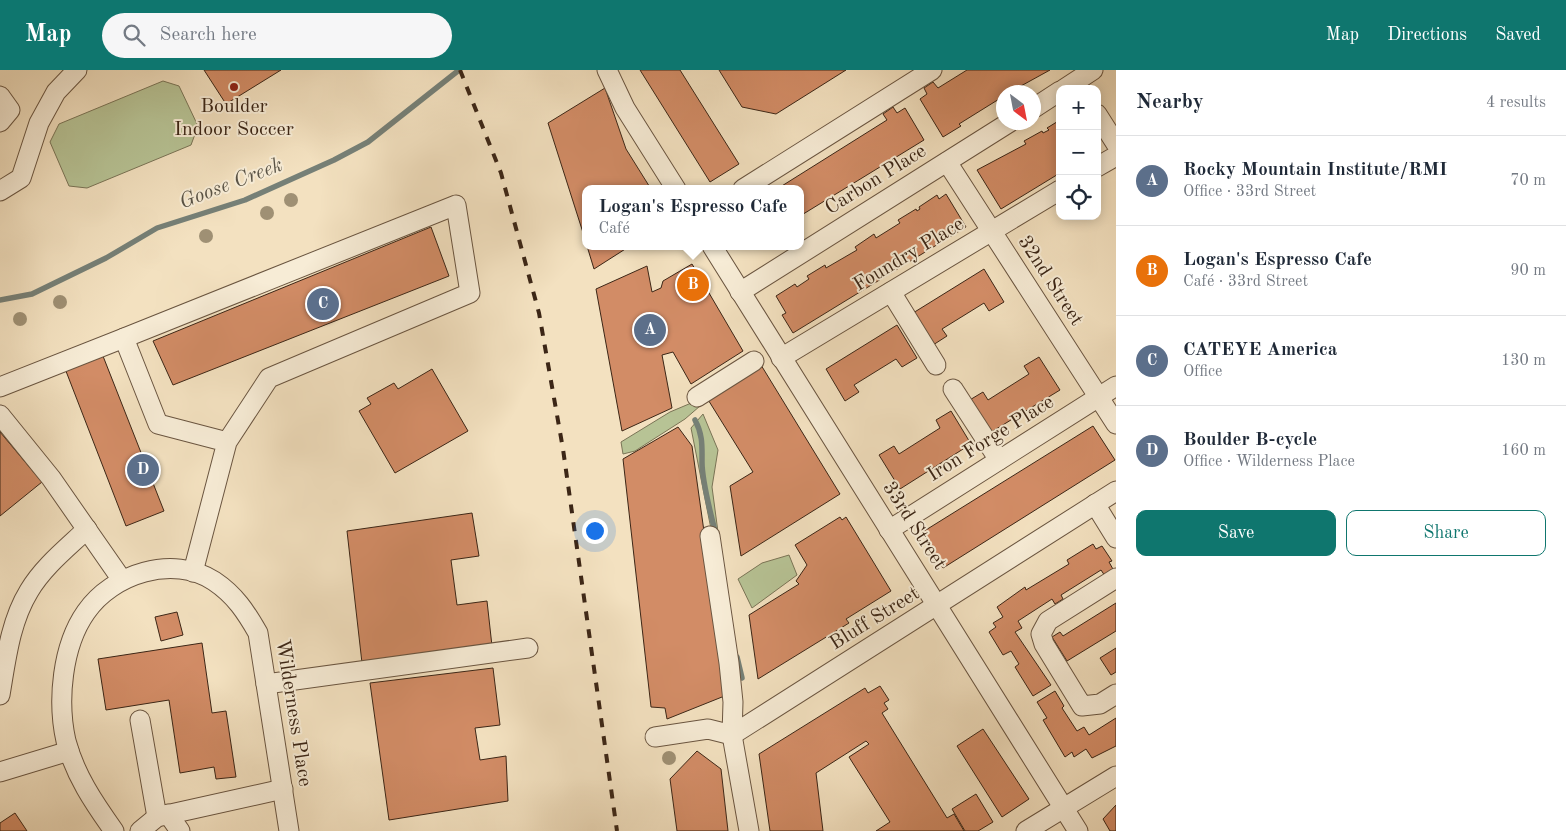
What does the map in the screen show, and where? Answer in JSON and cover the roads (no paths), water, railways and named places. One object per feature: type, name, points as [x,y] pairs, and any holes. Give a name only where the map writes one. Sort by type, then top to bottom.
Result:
[{"type":"street","points":[[0,191],[21,178],[39,123],[56,92],[77,70]]},
{"type":"street","points":[[607,70],[625,108],[673,185]]},
{"type":"street","points":[[749,185],[932,70]]},
{"type":"street","points":[[1072,82],[1093,70]]},
{"type":"street","points":[[1041,103],[1056,94]]},
{"type":"street","points":[[0,96],[10,110],[0,122]]},
{"type":"street","points":[[1101,120],[1116,144]]},
{"type":"street","name":"Carbon Place","points":[[740,292],[997,130]]},
{"type":"street","points":[[1101,165],[1116,156]]},
{"type":"street","name":"32nd Street","points":[[947,162],[1116,424]]},
{"type":"street","name":"Foundry Place","points":[[781,358],[1056,192]]},
{"type":"street","points":[[0,387],[456,205],[470,293],[269,378],[227,442],[193,572]]},
{"type":"street","name":"33rd Street","points":[[714,250],[1078,831]]},
{"type":"street","points":[[891,292],[936,364]]},
{"type":"street","points":[[124,338],[158,424],[227,442]]},
{"type":"street","points":[[696,397],[754,362]]},
{"type":"street","name":"Iron Forge Place","points":[[889,530],[1116,386]]},
{"type":"street","points":[[953,389],[999,460]]},
{"type":"street","points":[[0,415],[51,478],[122,580]]},
{"type":"street","name":"Bluff Street","points":[[732,735],[938,606],[1116,491]]},
{"type":"street","points":[[1095,504],[1116,538]]},
{"type":"street","points":[[0,695],[14,624],[29,591],[48,567],[87,529]]},
{"type":"street","points":[[710,536],[729,663],[732,735],[749,831]]},
{"type":"street","name":"Wilderness Place","points":[[114,831],[81,782],[69,751],[66,738],[63,697],[64,660],[86,612],[122,580],[141,573],[166,569],[193,572],[213,580],[244,608],[258,633],[289,831]]},
{"type":"street","points":[[1116,578],[1048,621],[1041,634],[1044,644],[1082,706],[1100,704],[1116,694]]},
{"type":"street","points":[[266,684],[528,648]]},
{"type":"street","points":[[140,720],[162,816],[180,831]]},
{"type":"street","points":[[655,737],[708,729],[732,735]]},
{"type":"street","points":[[0,772],[69,751]]},
{"type":"street","points":[[1026,831],[1116,776]]},
{"type":"street","points":[[140,831],[162,816],[282,789]]},
{"type":"waterway","name":"Goose Creek","points":[[0,300],[32,294],[106,258],[157,228],[245,200],[334,160],[368,142],[459,70]]},
{"type":"waterway","points":[[695,420],[701,436],[703,479],[716,535]]},
{"type":"waterway","points":[[737,657],[742,678]]},
{"type":"railway","points":[[460,70],[501,173],[539,313],[563,449],[617,831]]},
{"type":"place","name":"Boulder Indoor Soccer","points":[[234,87]]},
{"type":"place","name":"Logan's Espresso Cafe","points":[[693,285]]},
{"type":"place","name":"CATEYE America","points":[[323,304]]},
{"type":"place","name":"Rocky Mountain Institute/RMI","points":[[650,330]]},
{"type":"place","name":"Boulder B-cycle","points":[[143,470]]}]
